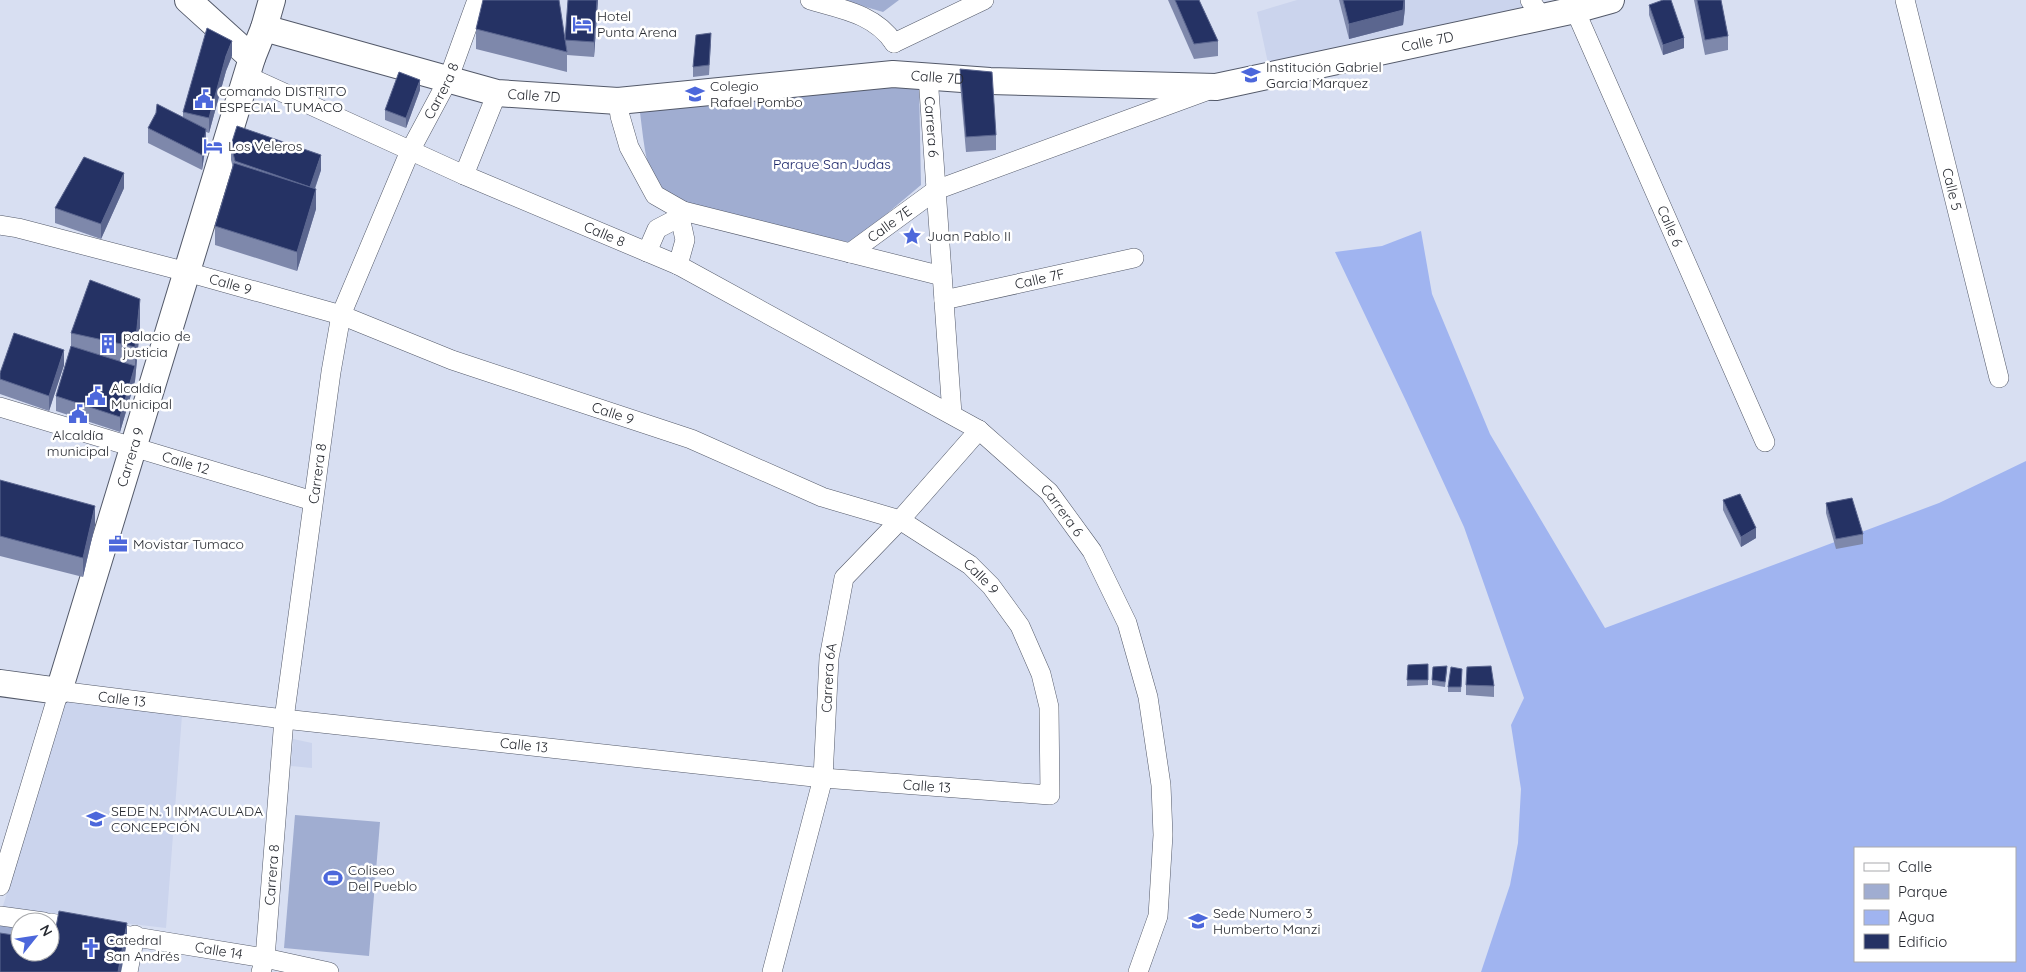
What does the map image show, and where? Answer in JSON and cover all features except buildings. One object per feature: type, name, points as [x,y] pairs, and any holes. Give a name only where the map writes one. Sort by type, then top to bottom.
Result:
[{"type":"main road","name":"Calle 8","points":[[188,0],[250,67]]},
{"type":"main road","name":"Carrera 9","points":[[59,691],[272,0]]},
{"type":"main road","name":"Calle 7D","points":[[264,28],[497,93],[618,101],[893,74],[990,81],[1216,87],[1536,8],[1575,10],[1612,0]]},
{"type":"main road","name":"Calle 13","points":[[0,683],[59,691]]},
{"type":"street","name":"Carrera 8","points":[[263,965],[284,719],[331,372],[341,316],[410,151],[448,80],[475,0]]},
{"type":"street","points":[[810,0],[858,14],[875,23],[888,34],[894,43],[893,74]]},
{"type":"street","points":[[894,43],[984,0]]},
{"type":"street","name":"Calle 5","points":[[1906,0],[2000,378]]},
{"type":"street","name":"Calle 6","points":[[1575,10],[1765,442]]},
{"type":"street","name":"Calle 8","points":[[250,67],[410,151],[678,265],[952,414]]},
{"type":"street","name":"Carrera 6","points":[[928,76],[952,414],[979,430],[1049,492],[1084,539],[1127,623],[1148,697],[1160,776],[1163,835],[1158,916],[1138,972]]},
{"type":"street","name":"Calle 7E","points":[[850,253],[936,190],[1216,87]]},
{"type":"street","points":[[464,175],[497,93]]},
{"type":"street","points":[[618,101],[620,116],[629,147],[655,195],[682,214],[942,276]]},
{"type":"street","points":[[647,252],[657,229],[682,214]]},
{"type":"street","points":[[678,265],[685,240],[682,214]]},
{"type":"street","name":"Calle 9","points":[[0,225],[187,272],[341,316],[452,360],[691,439],[822,497],[900,520],[970,565],[991,586],[1020,626],[1041,674],[1049,707],[1050,796]]},
{"type":"street","name":"Calle 7F","points":[[944,300],[1134,258]]},
{"type":"street","name":"Calle 12","points":[[0,407],[313,501]]},
{"type":"street","name":"Carrera 6A","points":[[772,972],[823,778],[829,658],[844,578],[900,520],[979,430]]},
{"type":"street","name":"Calle 13","points":[[59,691],[284,719],[823,778],[1050,796]]},
{"type":"street","name":"Carrera 9","points":[[0,886],[59,691]]},
{"type":"street","name":"Calle 14","points":[[60,924],[135,935],[263,965],[329,972]]},
{"type":"street","points":[[128,972],[135,935]]},
{"type":"shaded area","points":[[1297,0],[1523,0],[1528,6],[1268,63],[1257,12]]},
{"type":"shaded area","points":[[67,699],[182,715],[166,928],[60,916],[60,912],[28,912],[2,909]]},
{"type":"shaded area","points":[[293,739],[312,743],[312,768],[291,766]]},
{"type":"green space","points":[[842,0],[899,0],[883,12]]},
{"type":"green space","name":"Parque San Judas","points":[[919,84],[921,185],[852,243],[749,220],[690,203],[669,195],[658,187],[653,179],[647,159],[639,106]]},
{"type":"green space","name":"Coliseo Del Pueblo","points":[[295,815],[380,822],[369,956],[284,948]]},
{"type":"green space","points":[[0,922],[10,924],[10,954],[0,952]]},
{"type":"water","points":[[1421,231],[1432,294],[1490,434],[1605,628],[1939,503],[2026,461],[2026,972],[1481,972],[1510,885],[1518,843],[1521,789],[1511,725],[1524,698],[1464,527],[1335,252],[1382,246]]},
{"type":"place","name":"Hotel Punta Arena","points":[[582,24]]},
{"type":"place","name":"Institución Gabriel Garcia Marquez","points":[[1251,75]]},
{"type":"place","name":"Colegio Rafael Pombo","points":[[695,94]]},
{"type":"place","name":"comando DISTRITO ESPECIAL TUMACO","points":[[204,99]]},
{"type":"place","name":"Los Veleros","points":[[213,146]]},
{"type":"place","name":"Juan Pablo II","points":[[912,236]]},
{"type":"place","name":"palacio de justicia","points":[[108,344]]},
{"type":"place","name":"Alcaldía Municipal","points":[[96,396]]},
{"type":"place","name":"Alcaldía municipal","points":[[78,414]]},
{"type":"place","name":"Movistar Tumaco","points":[[118,544]]},
{"type":"place","name":"SEDE N. 1 INMACULADA CONCEPCIÓN","points":[[96,819]]},
{"type":"place","name":"Coliseo Del Pueblo","points":[[333,878]]},
{"type":"place","name":"Sede Numero 3 Humberto Manzi","points":[[1198,921]]},
{"type":"place","name":"Catedral San Andrés","points":[[91,948]]}]
